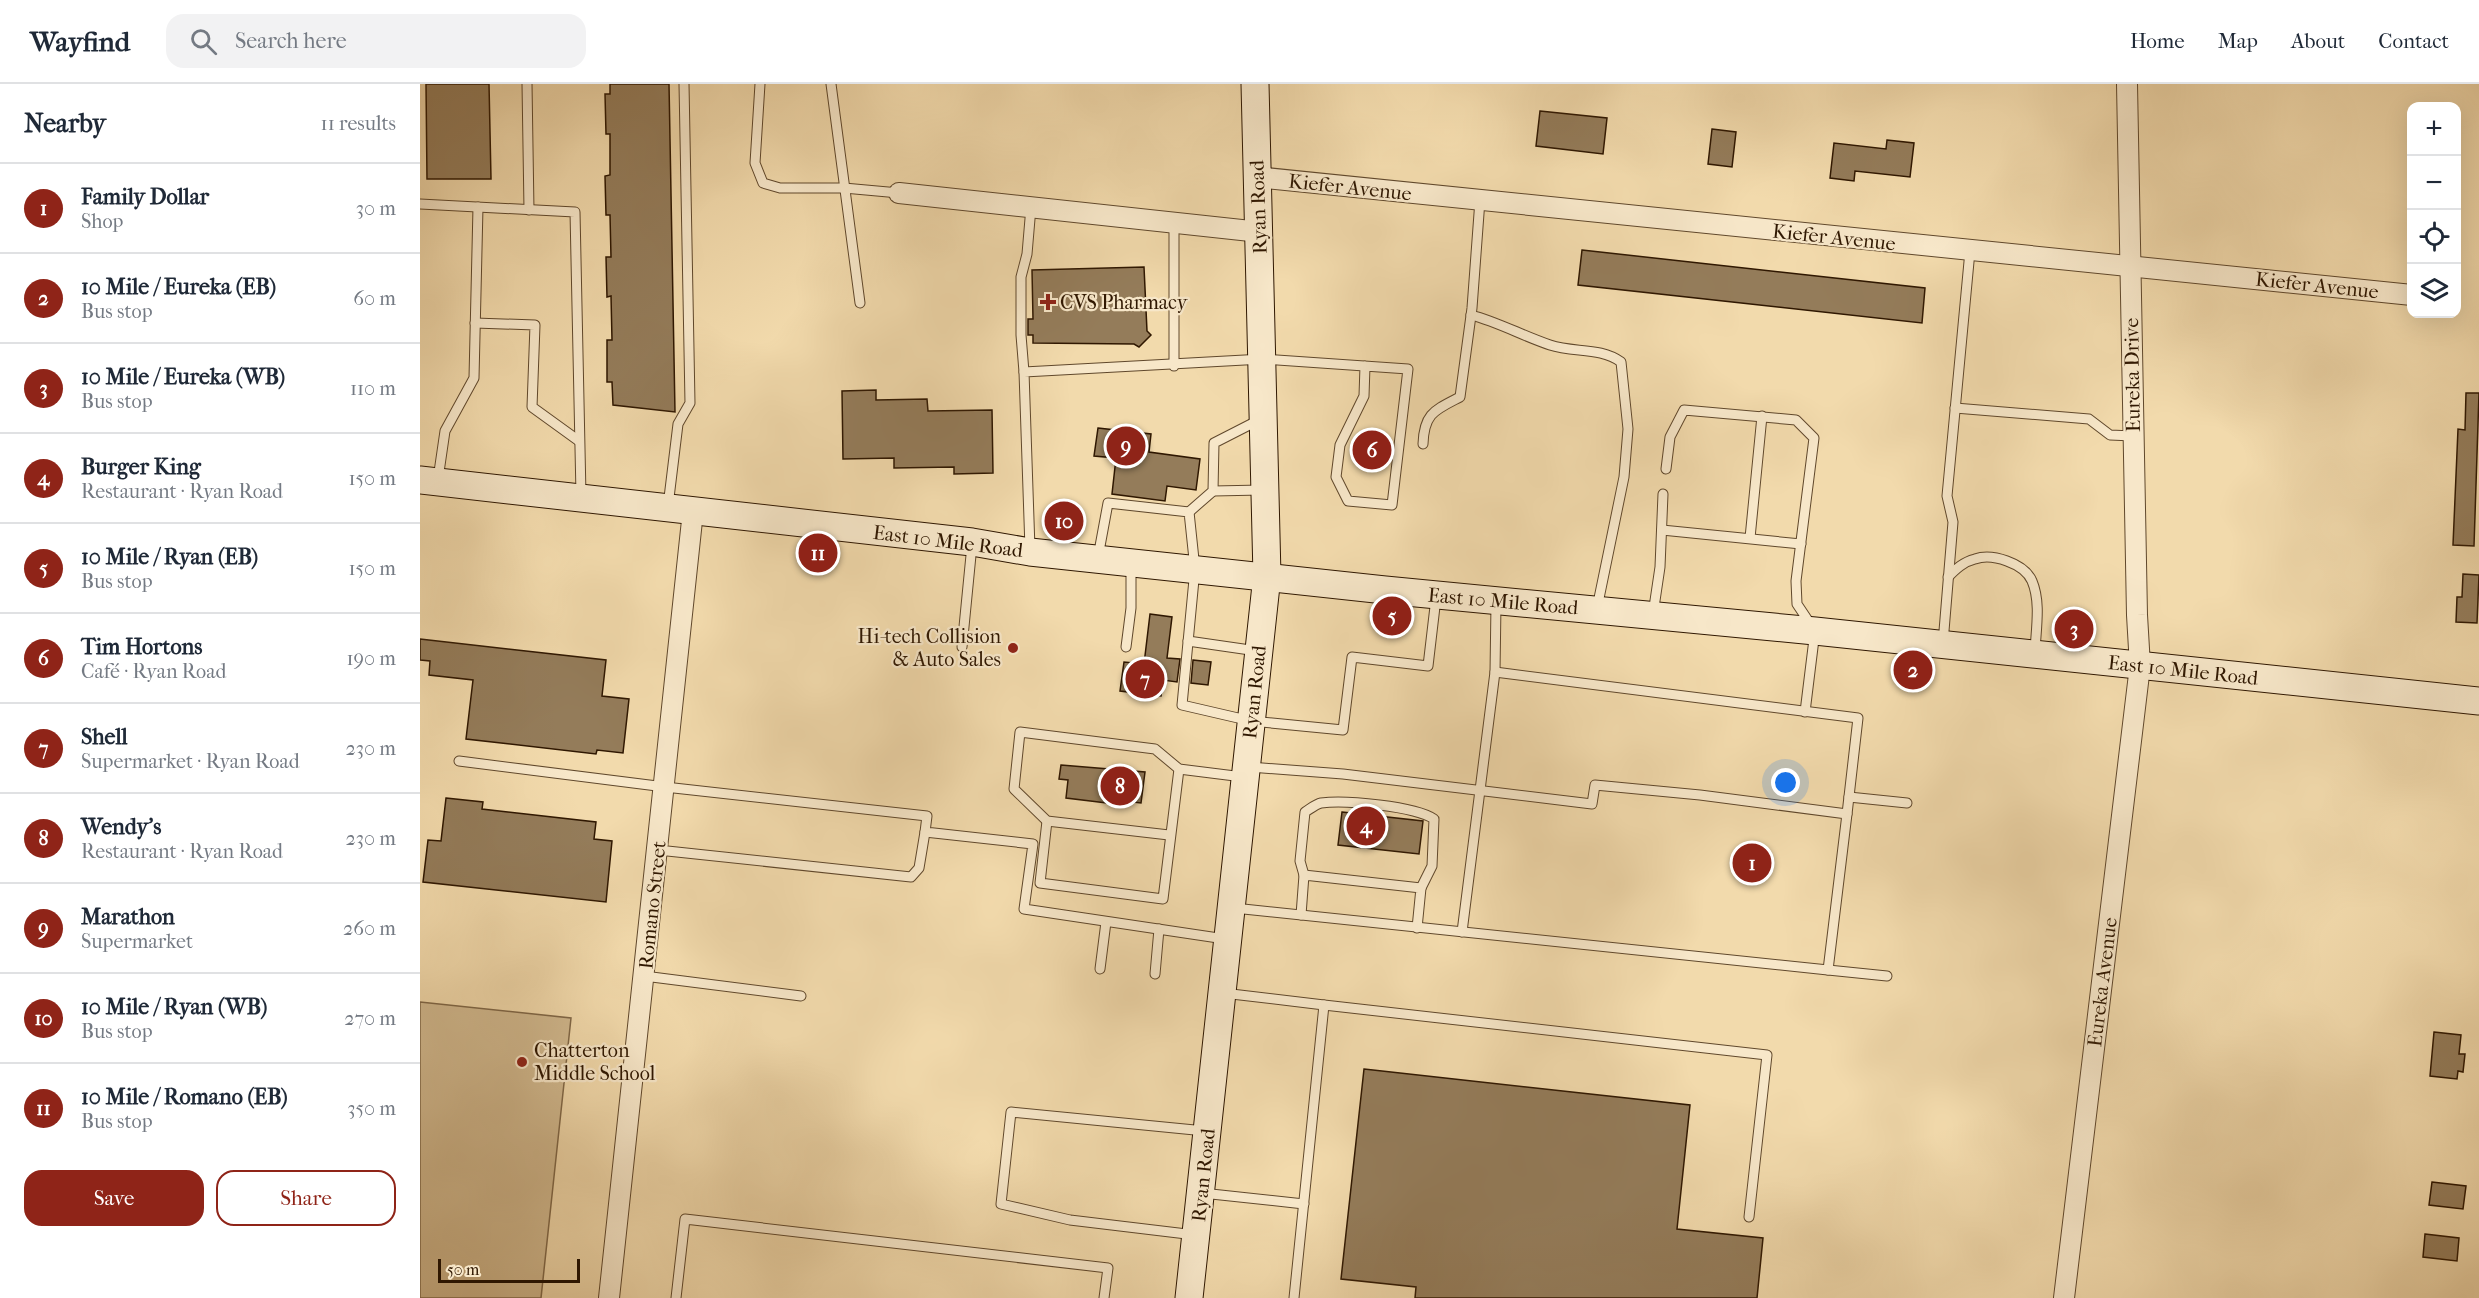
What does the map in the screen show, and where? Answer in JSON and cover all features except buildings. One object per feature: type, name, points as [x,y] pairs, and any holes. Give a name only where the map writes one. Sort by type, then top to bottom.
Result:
[{"type":"main road","name":"Ryan Road","points":[[1190,1298],[1267,576],[1255,84]]},
{"type":"main road","name":"East 10 Mile Road","points":[[429,481],[972,542],[1030,552],[2479,701]]},
{"type":"street","name":"Eureka Drive","points":[[2127,84],[2133,436],[2140,666]]},
{"type":"street","name":"Kiefer Avenue","points":[[1256,177],[2407,295]]},
{"type":"street","points":[[898,193],[1260,232]]},
{"type":"street","name":"Romano Street","points":[[609,1298],[665,787],[680,509]]},
{"type":"street","name":"Eureka Avenue","points":[[2064,1298],[2140,666]]},
{"type":"lane","points":[[527,84],[530,210]]},
{"type":"lane","points":[[680,509],[678,424],[690,402],[684,84]]},
{"type":"lane","points":[[760,84],[755,163],[763,183],[780,188],[844,188],[898,193]]},
{"type":"lane","points":[[831,84],[860,303]]},
{"type":"lane","points":[[1423,444],[1424,426],[1432,412],[1460,397],[1471,315],[1480,200]]},
{"type":"lane","points":[[420,204],[575,212],[581,498]]},
{"type":"lane","points":[[429,481],[445,431],[474,378],[478,207]]},
{"type":"lane","points":[[1030,552],[1021,335],[1021,277],[1027,254],[1031,207]]},
{"type":"lane","points":[[1174,222],[1174,366]]},
{"type":"lane","points":[[1943,645],[1953,522],[1947,496],[1970,251]]},
{"type":"lane","points":[[1471,315],[1551,346],[1610,354],[1621,362],[1629,429],[1624,477],[1597,610]]},
{"type":"lane","points":[[475,323],[536,325],[532,408],[579,441]]},
{"type":"lane","points":[[1024,372],[1174,366],[1263,359],[1365,366],[1408,369],[1392,505],[1348,501],[1336,477],[1340,445],[1364,396],[1365,366]]},
{"type":"lane","points":[[1955,408],[2090,419],[2110,435],[2133,436]]},
{"type":"lane","points":[[1666,469],[1670,437],[1684,410],[1796,420],[1814,438],[1796,581],[1797,604],[1815,632],[1805,712]]},
{"type":"lane","points":[[1750,538],[1762,416]]},
{"type":"lane","points":[[1213,491],[1214,443],[1264,418]]},
{"type":"lane","points":[[1098,559],[1108,503],[1188,512],[1213,491],[1265,489]]},
{"type":"lane","points":[[1653,616],[1660,567],[1663,494]]},
{"type":"lane","points":[[1188,512],[1195,569],[1182,705],[1251,721],[1343,730],[1352,657],[1428,666],[1436,595]]},
{"type":"lane","points":[[1662,530],[1801,544]]},
{"type":"lane","points":[[962,647],[972,542]]},
{"type":"lane","points":[[1948,577],[1959,565],[1977,558],[2013,563],[2031,580],[2037,605],[2034,655]]},
{"type":"lane","points":[[1126,647],[1131,608],[1131,562]]},
{"type":"lane","points":[[1462,932],[1495,672],[1496,601]]},
{"type":"lane","points":[[1188,641],[1259,651]]},
{"type":"lane","points":[[1495,672],[1858,718],[1828,970]]},
{"type":"lane","points":[[1170,835],[1047,821],[1014,789],[1020,732],[1155,749],[1179,769],[1343,774],[1592,804],[1595,785],[1700,795],[1847,814]]},
{"type":"lane","points":[[459,761],[927,816],[919,868],[911,877],[658,850]]},
{"type":"lane","points":[[1047,821],[1040,883],[1163,898],[1179,769]]},
{"type":"lane","points":[[1849,797],[1907,803]]},
{"type":"lane","points":[[1301,915],[1304,875],[1300,861],[1305,812],[1319,803],[1369,804],[1424,813],[1434,819],[1432,866],[1422,888],[1417,927]]},
{"type":"lane","points":[[925,832],[1033,843],[1024,909],[1228,939]]},
{"type":"lane","points":[[1304,875],[1422,888]]},
{"type":"lane","points":[[1231,908],[1887,976]]},
{"type":"lane","points":[[1100,969],[1106,922]]},
{"type":"lane","points":[[1155,974],[1159,929]]},
{"type":"lane","points":[[644,976],[801,996]]},
{"type":"lane","points":[[1222,993],[1767,1055],[1749,1217]]},
{"type":"lane","points":[[1294,1298],[1324,1005]]},
{"type":"lane","points":[[1196,1235],[1070,1220],[1001,1204],[1011,1112],[1207,1131]]},
{"type":"lane","points":[[1201,1192],[1304,1204]]},
{"type":"lane","points":[[676,1298],[685,1219],[1108,1268],[1104,1298]]},
{"type":"shaded area","points":[[420,1002],[571,1018],[541,1298],[420,1298]]},
{"type":"place","name":"CVS Pharmacy","points":[[1048,302]]},
{"type":"place","name":"Marathon","points":[[1126,446]]},
{"type":"place","name":"Tim Hortons","points":[[1372,450]]},
{"type":"place","name":"10 Mile / Ryan (WB)","points":[[1064,521]]},
{"type":"place","name":"10 Mile / Romano (EB)","points":[[818,553]]},
{"type":"place","name":"10 Mile / Ryan (EB)","points":[[1392,616]]},
{"type":"place","name":"10 Mile / Eureka (WB)","points":[[2074,629]]},
{"type":"place","name":"Hi-tech Collision & Auto Sales","points":[[1013,648]]},
{"type":"place","name":"10 Mile / Eureka (EB)","points":[[1913,670]]},
{"type":"place","name":"Shell","points":[[1145,679]]},
{"type":"place","name":"Wendy's","points":[[1120,786]]},
{"type":"place","name":"Burger King","points":[[1366,826]]},
{"type":"place","name":"Family Dollar","points":[[1752,863]]},
{"type":"place","name":"Chatterton Middle School","points":[[522,1062]]}]
